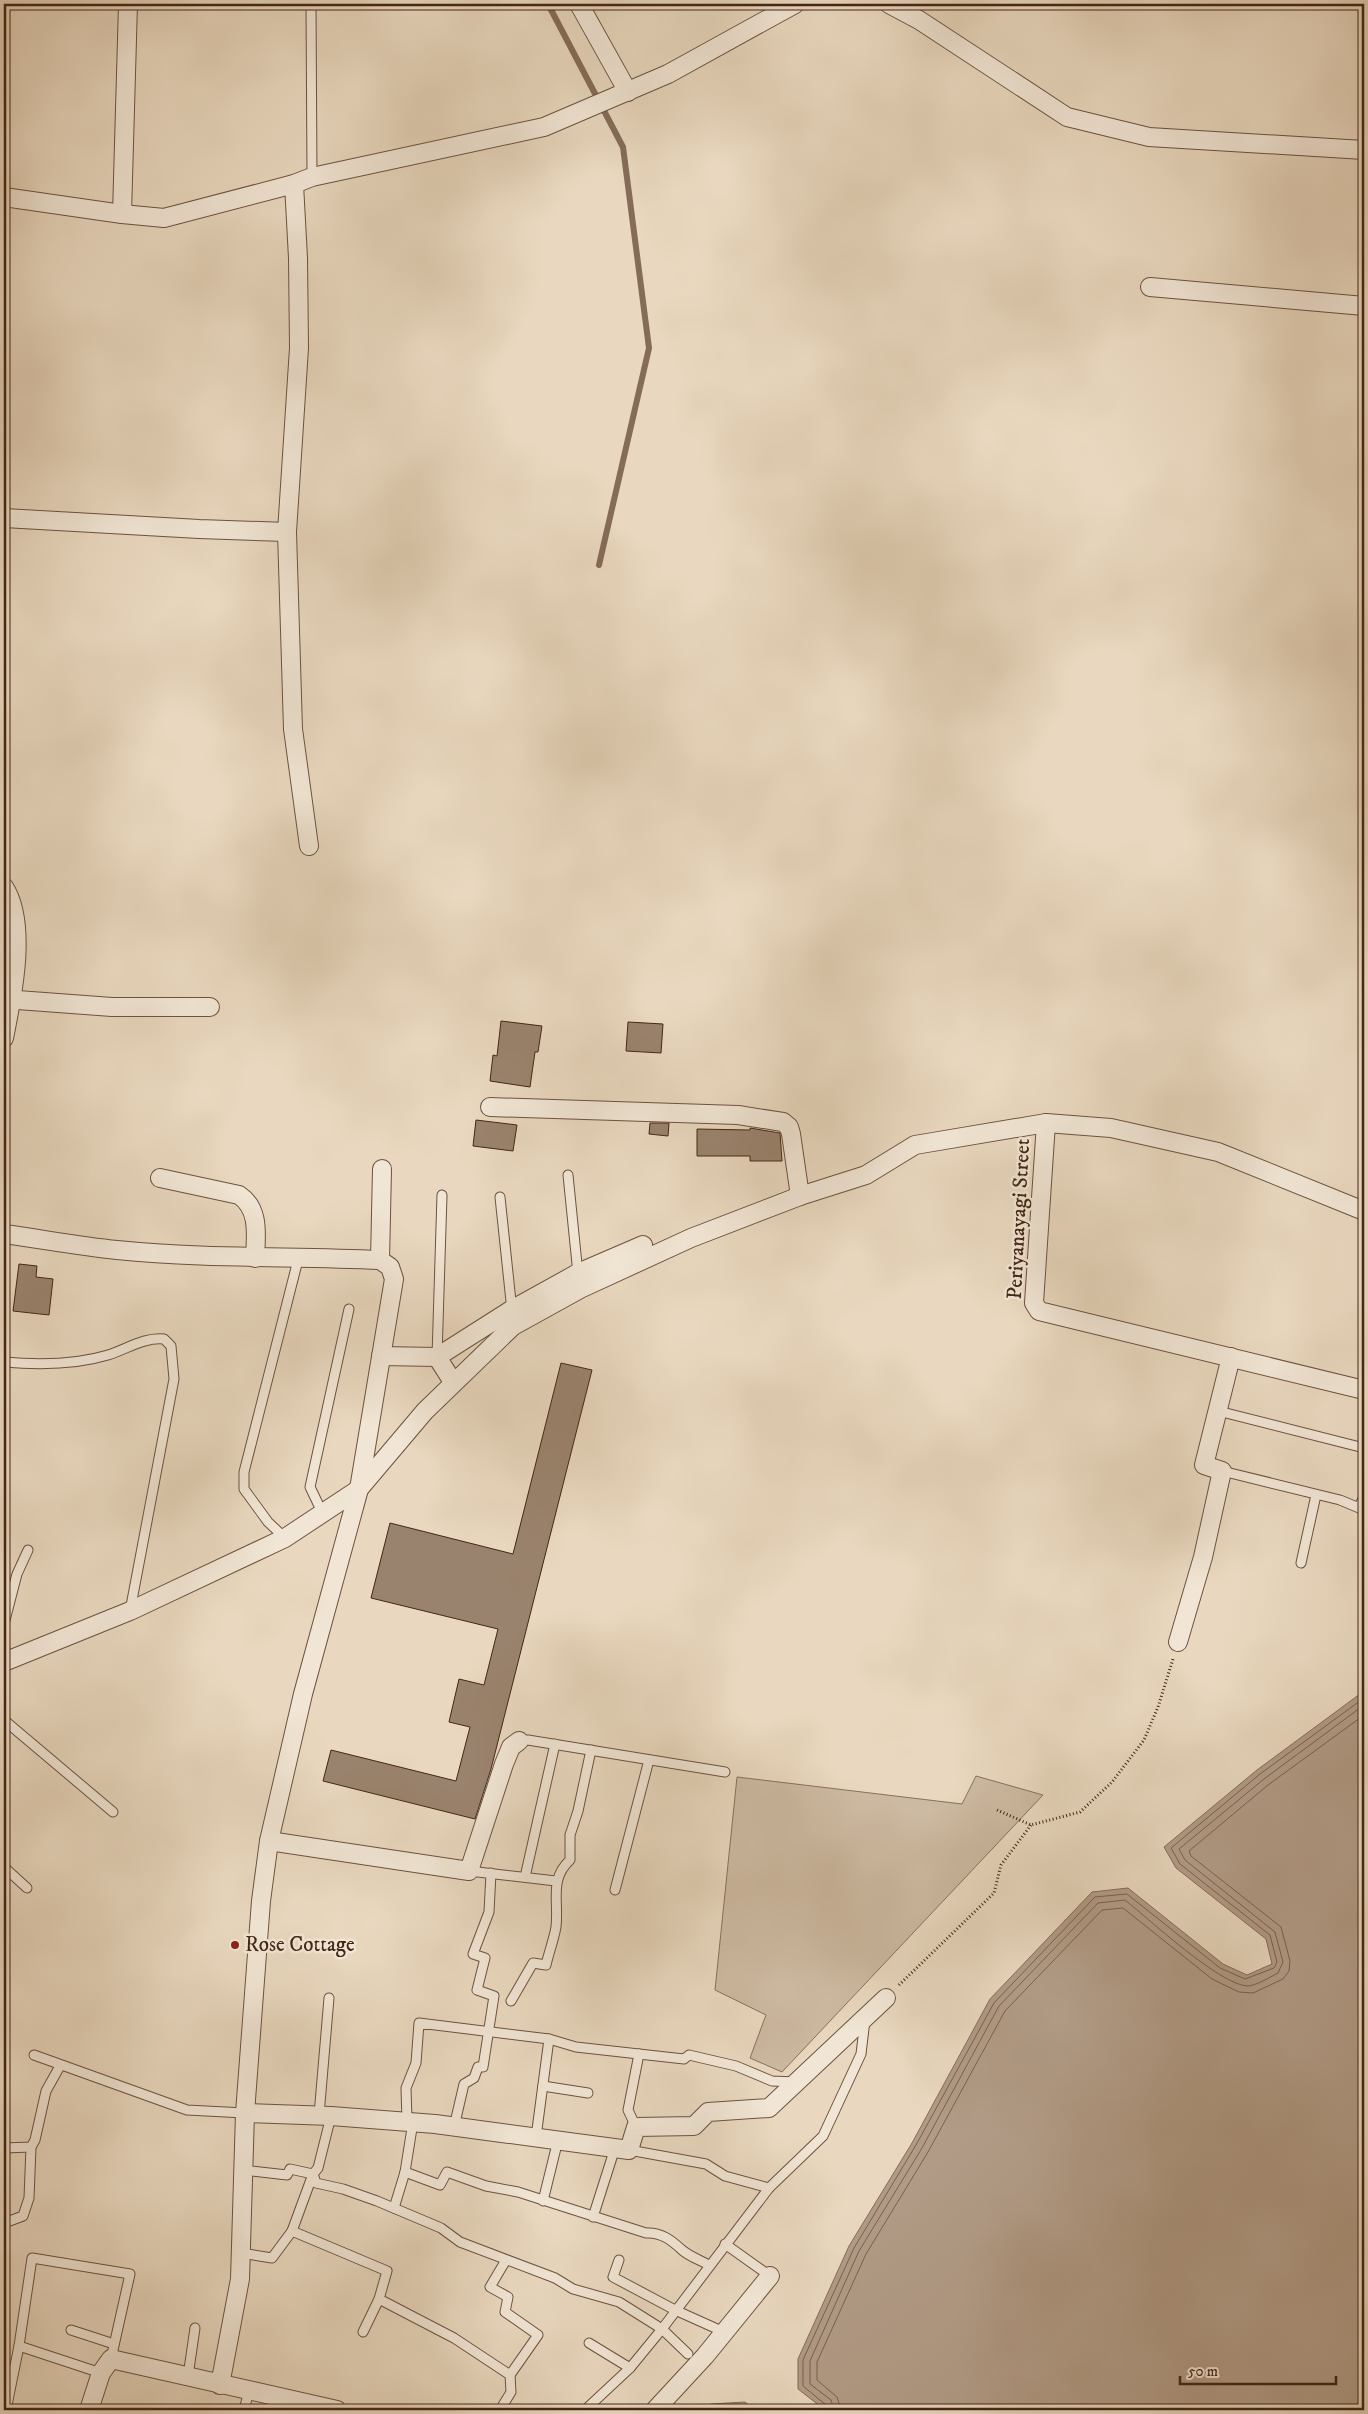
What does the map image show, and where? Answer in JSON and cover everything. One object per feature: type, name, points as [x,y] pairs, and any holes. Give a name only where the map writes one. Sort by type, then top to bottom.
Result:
[{"type":"street","points":[[122,214],[128,4]]},
{"type":"street","points":[[579,4],[623,94]]},
{"type":"street","points":[[4,197],[164,218],[294,184],[312,177],[544,127],[668,74],[795,4]]},
{"type":"street","points":[[889,4],[918,20],[1067,117],[1149,137],[1364,150]]},
{"type":"street","points":[[294,184],[298,258],[299,348],[286,532],[294,729],[309,846]]},
{"type":"street","points":[[1150,287],[1364,306]]},
{"type":"street","points":[[4,518],[286,532]]},
{"type":"street","points":[[4,887],[8,893],[15,922],[16,955],[4,1038]]},
{"type":"street","points":[[8,1000],[112,1007],[210,1007]]},
{"type":"street","points":[[490,1107],[738,1115],[783,1122],[789,1127],[800,1196],[579,1281]]},
{"type":"street","points":[[1046,1123],[1111,1128],[1218,1152],[1364,1211]]},
{"type":"street","name":"Periyanayagi Street","points":[[800,1196],[866,1175],[915,1145],[1046,1123],[1035,1308],[1044,1313],[1231,1357]]},
{"type":"street","points":[[380,1260],[382,1169]]},
{"type":"street","points":[[160,1178],[239,1195],[246,1200],[252,1208],[256,1222],[255,1258]]},
{"type":"street","points":[[4,1234],[117,1250],[255,1258],[299,1256],[380,1260],[390,1267],[394,1279],[359,1489],[303,1694],[269,1841],[261,1900],[245,2113],[240,2279],[220,2385]]},
{"type":"street","points":[[381,1356],[437,1357],[512,1318],[643,1244]]},
{"type":"street","points":[[4,1662],[130,1611],[285,1538],[359,1489],[425,1411],[512,1318]]},
{"type":"street","points":[[437,1357],[453,1382]]},
{"type":"street","points":[[1178,1642],[1202,1557],[1222,1471],[1204,1465],[1231,1357],[1364,1390]]},
{"type":"street","points":[[269,1841],[469,1871],[504,1764],[511,1747],[519,1741]]},
{"type":"street","points":[[245,2113],[410,2122],[622,2149],[636,2127],[694,2126],[708,2112],[769,2108],[865,2020],[886,1998]]},
{"type":"street","points":[[655,2410],[724,2332],[770,2276]]},
{"type":"street","points":[[91,2410],[101,2374],[112,2352],[220,2385],[329,2409]]},
{"type":"lane","points":[[311,4],[312,177]]},
{"type":"lane","points":[[568,1175],[579,1281]]},
{"type":"lane","points":[[437,1357],[442,1195]]},
{"type":"lane","points":[[500,1197],[512,1318]]},
{"type":"lane","points":[[285,1538],[268,1522],[244,1489],[244,1472],[299,1256]]},
{"type":"lane","points":[[322,1512],[310,1487],[349,1309]]},
{"type":"lane","points":[[4,1362],[66,1363],[108,1355],[154,1338],[164,1338],[171,1346],[174,1379],[130,1611]]},
{"type":"lane","points":[[1218,1411],[1364,1448]]},
{"type":"lane","points":[[1222,1471],[1340,1500],[1362,1508],[1364,1497]]},
{"type":"lane","points":[[1301,1563],[1316,1495]]},
{"type":"lane","points":[[4,1624],[17,1574],[28,1550]]},
{"type":"lane","points":[[4,1720],[113,1812]]},
{"type":"lane","points":[[519,1741],[555,1744],[725,1772]]},
{"type":"lane","points":[[525,1877],[555,1744]]},
{"type":"lane","points":[[511,2001],[533,1963],[546,1965],[556,1926],[556,1881],[564,1866],[570,1860],[570,1835],[578,1811],[591,1750]]},
{"type":"lane","points":[[615,1890],[649,1760]]},
{"type":"lane","points":[[4,1867],[27,1888]]},
{"type":"lane","points":[[469,1871],[556,1881]]},
{"type":"lane","points":[[454,2127],[464,2084],[474,2078],[478,2067],[483,2067],[490,2031],[494,1996],[477,1990],[484,1958],[473,1954],[489,1912],[491,1873]]},
{"type":"lane","points":[[241,2253],[272,2258],[292,2231],[318,2168],[325,2116],[329,1998]]},
{"type":"lane","points":[[585,2410],[630,2368],[662,2329],[768,2188],[823,2136],[861,2054],[865,2020]]},
{"type":"lane","points":[[394,2208],[405,2172],[410,2122],[406,2088],[416,2063],[418,2023],[549,2039],[576,2047],[684,2059],[689,2055],[736,2066],[772,2081],[799,2082]]},
{"type":"lane","points":[[536,2137],[549,2039]]},
{"type":"lane","points":[[636,2127],[628,2110],[639,2054]]},
{"type":"lane","points":[[34,2055],[60,2066],[187,2110],[245,2113]]},
{"type":"lane","points":[[4,2223],[23,2216],[28,2207],[31,2147],[35,2140],[46,2090],[60,2066]]},
{"type":"lane","points":[[543,2086],[588,2093]]},
{"type":"lane","points":[[543,2202],[558,2140]]},
{"type":"lane","points":[[4,2148],[31,2147]]},
{"type":"lane","points":[[593,2217],[622,2149],[706,2164],[725,2176],[768,2188]]},
{"type":"lane","points":[[243,2170],[287,2176],[290,2168],[314,2174]]},
{"type":"lane","points":[[405,2172],[440,2185],[447,2172],[486,2186],[518,2192],[543,2202],[646,2233],[654,2233],[675,2241],[682,2249],[709,2265]]},
{"type":"lane","points":[[314,2174],[316,2184],[343,2189],[394,2208],[441,2228],[460,2242],[555,2278],[573,2289],[619,2302],[662,2329],[688,2354]]},
{"type":"lane","points":[[292,2231],[387,2271],[379,2299],[363,2332]]},
{"type":"lane","points":[[725,2244],[770,2276]]},
{"type":"lane","points":[[6,2410],[19,2346],[32,2258],[130,2274],[112,2352],[71,2330]]},
{"type":"lane","points":[[500,2410],[511,2392],[510,2375],[538,2335],[505,2312],[508,2297],[490,2288],[506,2260]]},
{"type":"lane","points":[[619,2260],[613,2277],[675,2310],[724,2332]]},
{"type":"lane","points":[[379,2299],[454,2338],[510,2375]]},
{"type":"lane","points":[[188,2376],[195,2328]]},
{"type":"lane","points":[[589,2343],[630,2368]]},
{"type":"lane","points":[[19,2346],[101,2374]]},
{"type":"lane","points":[[244,2410],[249,2391]]},
{"type":"path","points":[[886,1998],[994,1893],[1001,1865],[1031,1825],[1080,1812],[1112,1782],[1144,1740],[1158,1707],[1178,1642]]},
{"type":"path","points":[[997,1810],[1031,1825]]},
{"type":"shaded area","points":[[976,1776],[1043,1795],[782,2072],[750,2058],[766,2015],[715,1990],[737,1777],[962,1804]]},
{"type":"water","points":[[1364,1691],[1364,2410],[825,2410],[798,2389],[798,2359],[849,2246],[912,2143],[990,1999],[1092,1892],[1128,1888],[1223,1964],[1247,1975],[1272,1964],[1266,1939],[1176,1868],[1164,1847],[1257,1770]]},
{"type":"water","points":[[745,2402],[755,2410],[700,2410],[711,2404]]},
{"type":"building","points":[[501,1021],[542,1026],[538,1052],[535,1052],[530,1087],[490,1081],[493,1055],[497,1056]]},
{"type":"building","points":[[628,1022],[663,1024],[661,1053],[626,1051]]},
{"type":"building","points":[[476,1120],[517,1125],[513,1151],[473,1146]]},
{"type":"building","points":[[650,1123],[669,1123],[668,1136],[649,1134]]},
{"type":"building","points":[[750,1128],[780,1133],[782,1161],[750,1161],[750,1156],[697,1156],[697,1129],[750,1130]]},
{"type":"building","points":[[19,1264],[37,1266],[36,1277],[53,1279],[49,1315],[13,1311]]},
{"type":"building","points":[[561,1363],[592,1370],[491,1769],[475,1819],[323,1781],[331,1750],[456,1781],[470,1727],[449,1722],[459,1679],[484,1685],[498,1629],[371,1598],[390,1523],[513,1554]]},
{"type":"waterway","points":[[548,4],[623,147],[649,348],[599,565]]},
{"type":"place","name":"Rose Cottage","points":[[235,1945]]}]
